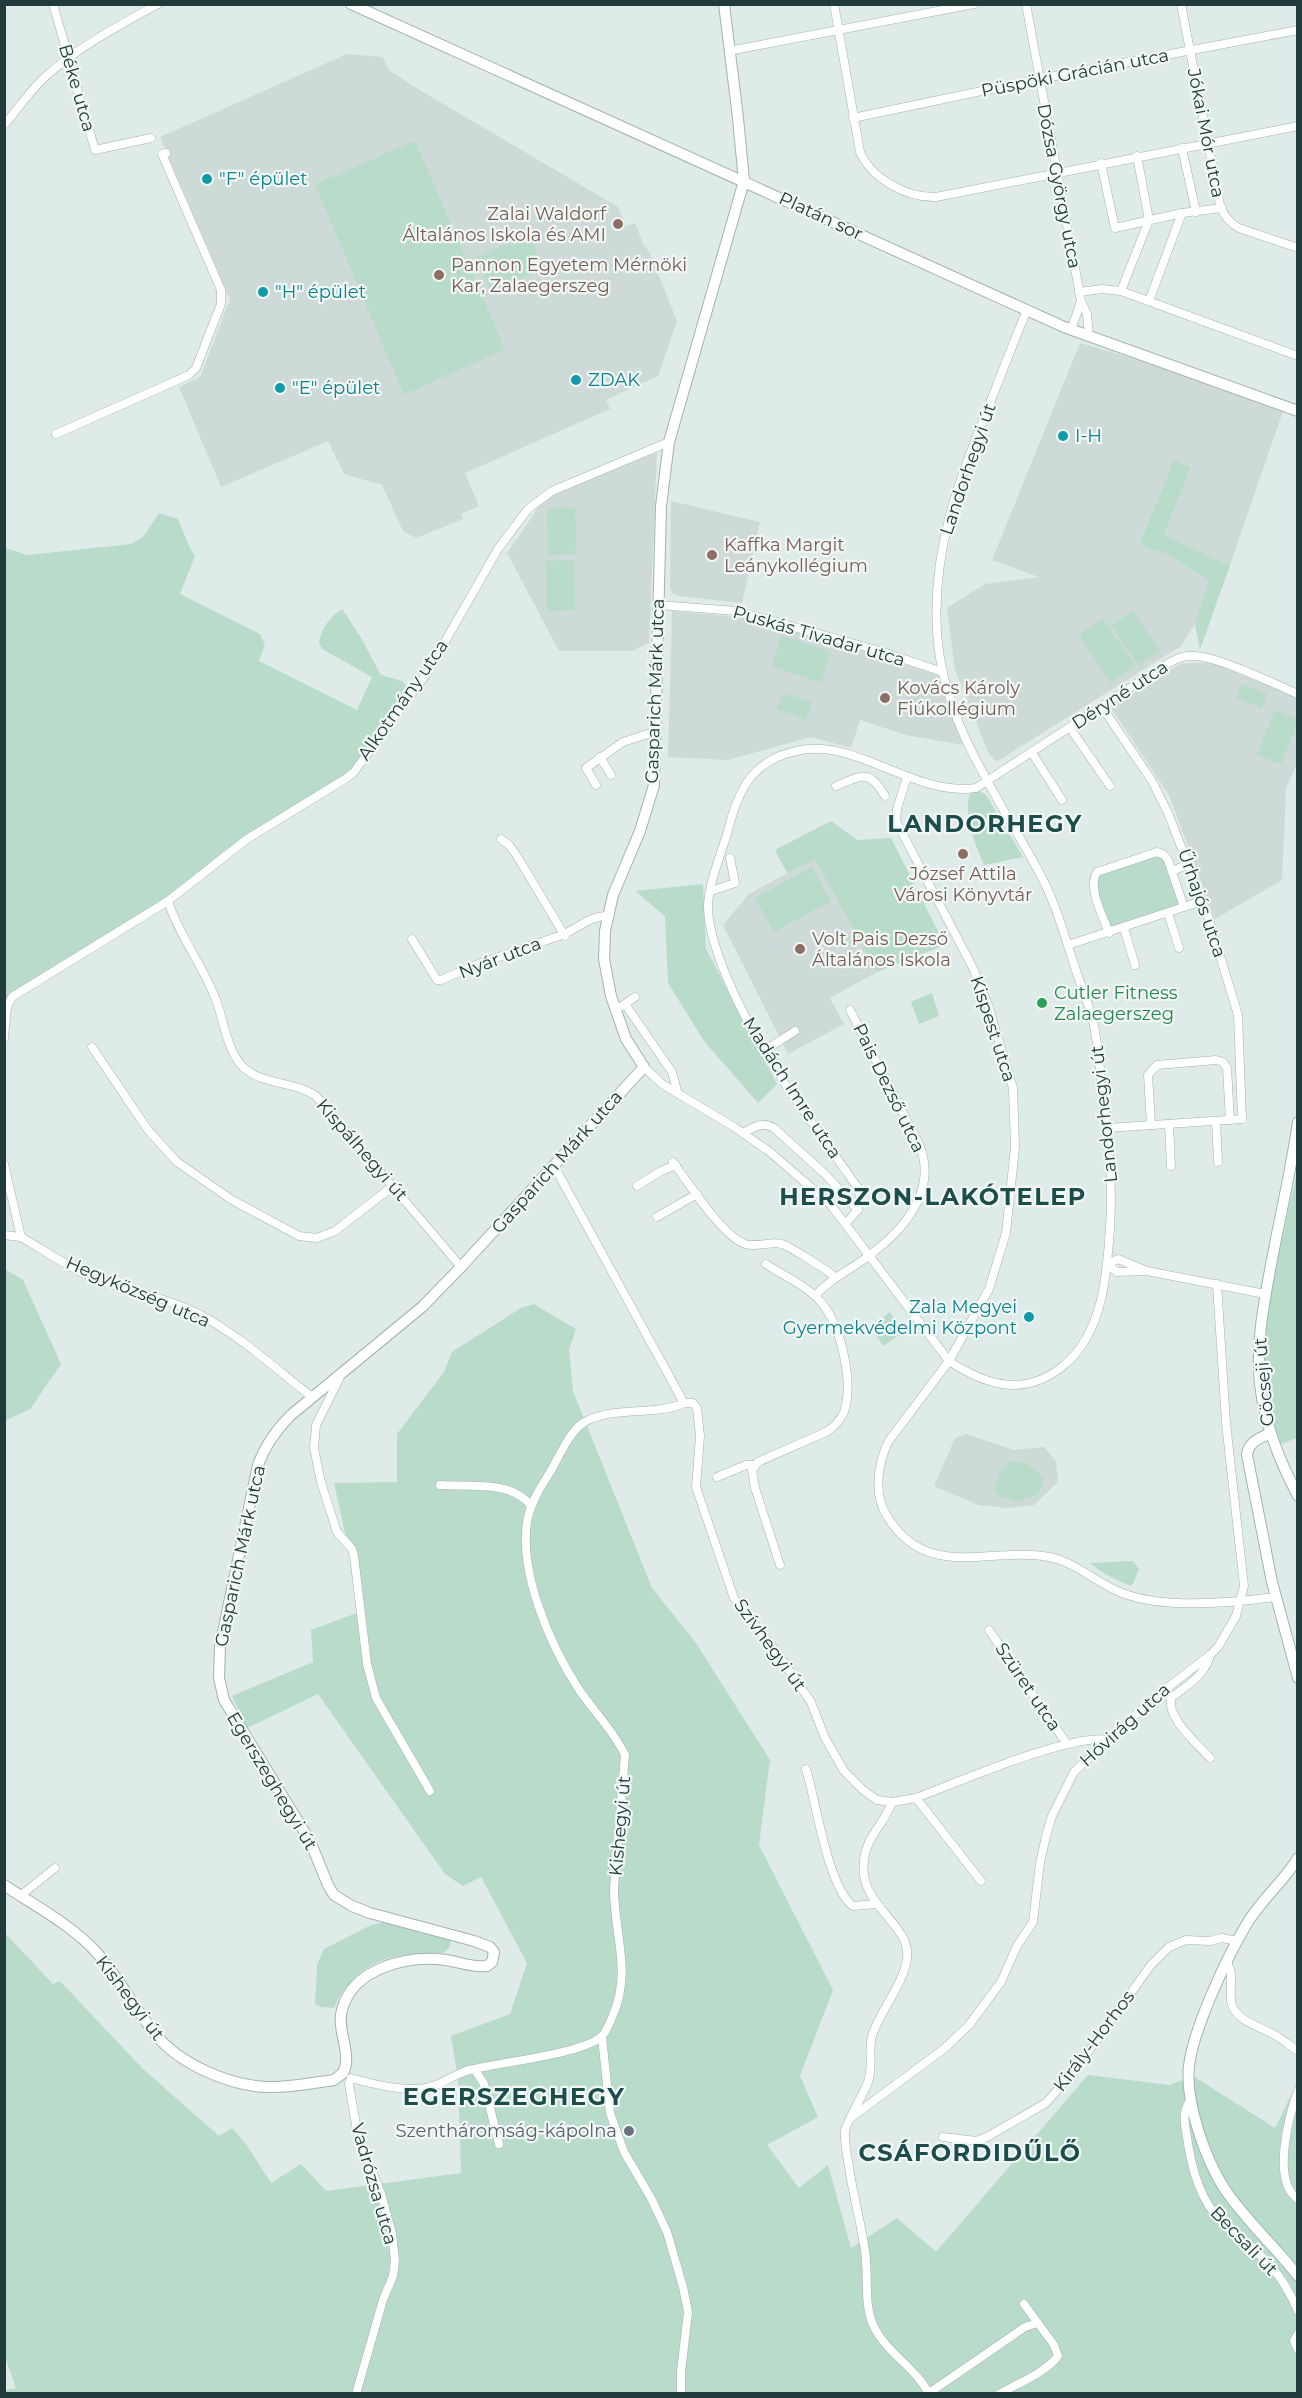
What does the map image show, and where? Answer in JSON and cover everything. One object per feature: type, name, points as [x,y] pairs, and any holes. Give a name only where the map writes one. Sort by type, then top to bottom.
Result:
[{"type":"street","name":"Béke utca","points":[[53,4],[95,150],[151,138]]},
{"type":"street","points":[[4,125],[46,76],[112,30],[158,4]]},
{"type":"street","name":"Platán sor","points":[[351,4],[1071,330],[1298,411]]},
{"type":"street","name":"Gasparich Márk utca","points":[[219,1678],[220,1646],[258,1465],[268,1443],[281,1425],[422,1306],[461,1268],[644,1067],[626,1039],[620,1007],[604,959],[607,916],[613,895],[650,804],[656,765],[661,506],[669,442],[744,181],[724,4]]},
{"type":"street","points":[[834,4],[860,152],[869,168],[907,192],[936,197],[1298,126]]},
{"type":"street","points":[[729,51],[974,4]]},
{"type":"street","name":"Dózsa György utca","points":[[1026,4],[1059,173],[1079,292],[1087,314],[1089,337]]},
{"type":"street","name":"Jókai Mór utca","points":[[1181,4],[1221,208],[1232,224],[1239,228],[1298,248]]},
{"type":"street","name":"Püspöki Grácián utca","points":[[853,118],[1039,79],[1298,30]]},
{"type":"street","points":[[1182,148],[1196,212]]},
{"type":"street","points":[[56,434],[189,375],[196,368],[221,304],[221,290],[162,154],[166,153]]},
{"type":"street","points":[[1121,291],[1149,220],[1137,156]]},
{"type":"street","points":[[1101,163],[1116,228],[1182,213],[1221,208]]},
{"type":"street","points":[[1149,301],[1182,213]]},
{"type":"street","points":[[1079,292],[1102,289],[1121,291],[1298,356]]},
{"type":"street","points":[[1071,330],[1081,301]]},
{"type":"street","name":"Landorhegyi út","points":[[644,1067],[662,1084],[743,1133],[806,1181],[846,1223],[949,1360],[973,1376],[1010,1385],[1036,1381],[1054,1372],[1070,1360],[1087,1338],[1108,1264],[1113,1187],[1108,1128],[1092,1018],[1043,878],[974,759],[957,719],[943,672],[936,603],[940,553],[945,528],[970,454],[1028,310]]},
{"type":"street","name":"Alkotmány utca","points":[[168,901],[247,839],[337,785],[354,772],[427,673],[498,549],[528,509],[552,491],[669,442]]},
{"type":"street","name":"Puskás Tivadar utca","points":[[658,605],[737,611],[880,651],[943,672]]},
{"type":"street","name":"Déryné utca","points":[[987,783],[1167,664],[1185,656],[1217,661],[1298,694]]},
{"type":"street","name":"Űrhajós utca","points":[[1102,707],[1152,781],[1173,822],[1202,901],[1238,1015],[1242,1119],[1230,1120]]},
{"type":"street","points":[[1070,728],[1110,786]]},
{"type":"street","points":[[596,785],[586,768],[623,742],[657,731]]},
{"type":"street","name":"Madách Imre utca","points":[[858,1210],[861,1195],[858,1188],[764,1050],[737,1004],[717,952],[710,920],[711,891],[740,792],[754,773],[776,758],[803,749],[831,750],[907,777],[952,789],[976,788],[987,783]]},
{"type":"street","points":[[1032,753],[1062,800]]},
{"type":"street","points":[[600,757],[611,775]]},
{"type":"street","points":[[836,786],[864,776],[875,780],[885,796]]},
{"type":"street","name":"Kispest utca","points":[[907,777],[897,809],[896,821],[980,985],[1008,1068],[1015,1105],[1015,1147],[1006,1233],[999,1262],[984,1299],[949,1360],[888,1442],[882,1457],[879,1487],[884,1512],[891,1524],[910,1543],[922,1551],[951,1558],[1050,1557],[1077,1568],[1124,1594],[1147,1599],[1186,1603],[1275,1597]]},
{"type":"street","points":[[501,840],[509,845],[517,856],[565,936]]},
{"type":"street","points":[[1109,933],[1094,888],[1093,879],[1097,872],[1157,852],[1164,855],[1184,908]]},
{"type":"street","points":[[711,891],[735,883],[730,858]]},
{"type":"street","points":[[1172,872],[1189,864]]},
{"type":"street","points":[[4,1038],[7,1007],[12,997],[168,901]]},
{"type":"street","name":"Kispálhegyi út","points":[[168,901],[179,929],[213,993],[238,1061],[250,1073],[298,1086],[316,1096],[461,1268]]},
{"type":"street","points":[[1068,945],[1202,901]]},
{"type":"street","points":[[1168,913],[1179,948]]},
{"type":"street","name":"Nyár utca","points":[[412,939],[432,974],[437,980],[441,980],[473,966],[565,936],[592,919],[607,916]]},
{"type":"street","points":[[1124,928],[1135,965]]},
{"type":"street","points":[[635,997],[620,1007],[672,1072],[678,1094]]},
{"type":"street","name":"Pais Dezső utca","points":[[815,1296],[894,1234],[913,1209],[925,1184],[926,1164],[919,1144],[850,1011]]},
{"type":"street","points":[[764,1050],[795,1031]]},
{"type":"street","points":[[92,1047],[148,1130],[177,1162],[232,1200],[299,1236],[317,1238],[335,1231],[393,1186]]},
{"type":"street","points":[[1108,1128],[1230,1120],[1227,1068],[1223,1062],[1216,1060],[1157,1065],[1151,1070],[1148,1075],[1151,1125]]},
{"type":"street","points":[[1216,1121],[1218,1162]]},
{"type":"street","name":"Göcseji út","points":[[1275,1597],[1247,1455],[1248,1447],[1253,1442],[1270,1433],[1262,1396],[1259,1366],[1260,1327],[1298,1122]]},
{"type":"street","points":[[743,1133],[760,1124],[774,1128],[826,1175],[858,1210],[846,1223]]},
{"type":"street","points":[[1169,1124],[1172,1166]]},
{"type":"street","points":[[637,1186],[674,1163],[722,1226],[738,1240],[756,1245],[780,1243],[836,1278]]},
{"type":"street","points":[[4,1164],[21,1237],[5,1237]]},
{"type":"street","name":"Szívhegyi út","points":[[554,1166],[684,1403],[693,1403],[697,1408],[700,1436],[696,1486],[734,1598],[783,1661],[811,1702],[825,1738],[844,1771],[871,1797],[883,1802],[892,1802]]},
{"type":"street","points":[[657,1217],[697,1194]]},
{"type":"street","name":"Hegyközség utca","points":[[21,1237],[84,1274],[197,1313],[262,1356],[312,1397]]},
{"type":"street","points":[[1108,1264],[1118,1259],[1148,1271],[1265,1294]]},
{"type":"street","points":[[717,1477],[746,1465],[754,1465],[826,1432],[835,1426],[844,1412],[847,1380],[841,1346],[832,1320],[815,1296],[766,1264]]},
{"type":"street","points":[[1217,1284],[1226,1423],[1244,1586],[1242,1600]]},
{"type":"street","points":[[342,1373],[316,1425],[316,1461],[335,1526],[352,1549],[354,1556],[367,1664],[376,1698],[430,1791]]},
{"type":"street","name":"Kishegyi út","points":[[602,2037],[615,2009],[623,1977],[614,1889],[625,1755],[573,1679],[540,1610],[531,1580],[526,1529],[531,1506],[575,1431],[584,1422],[614,1414],[668,1410],[684,1403]]},
{"type":"street","points":[[1270,1433],[1298,1496]]},
{"type":"street","points":[[754,1465],[752,1470],[755,1488],[780,1565]]},
{"type":"street","points":[[440,1485],[507,1490],[524,1497],[531,1506]]},
{"type":"street","points":[[1275,1597],[1298,1678]]},
{"type":"street","name":"Hóvirág utca","points":[[852,2117],[958,2037],[994,1991],[1017,1946],[1033,1922],[1040,1863],[1046,1836],[1061,1795],[1074,1772],[1154,1698],[1218,1647],[1242,1600]]},
{"type":"street","name":"Szüret utca","points":[[989,1630],[1067,1744]]},
{"type":"street","points":[[1210,1655],[1208,1665],[1171,1698],[1170,1706],[1177,1719],[1210,1758]]},
{"type":"street","name":"Egerszeghegyi út","points":[[219,1678],[228,1708],[310,1841],[334,1894],[360,1910],[474,1941],[490,1947],[494,1953],[492,1962],[487,1966],[428,1959],[408,1961],[377,1971],[362,1981],[347,1997],[341,2016],[347,2076]]},
{"type":"street","points":[[1037,2323],[1025,2327],[929,2393],[882,2340],[870,2315],[865,2250],[854,2200],[845,2138],[846,2125],[852,2117],[870,2075],[873,2033],[902,1975],[907,1959],[904,1940],[876,1904],[865,1885],[863,1861],[868,1844],[892,1802],[916,1798],[1067,1744],[1100,1738],[1109,1740]]},
{"type":"street","points":[[806,1769],[826,1851],[843,1894],[853,1906],[876,1904]]},
{"type":"street","points":[[916,1798],[981,1881]]},
{"type":"street","name":"Becsali út","points":[[1298,1858],[1252,1915],[1237,1941],[1193,2046],[1188,2076],[1191,2101],[1210,2161],[1224,2188],[1298,2276]]},
{"type":"street","points":[[20,1896],[55,1868]]},
{"type":"street","name":"Kishegyi út","points":[[4,1885],[90,1946],[156,2034],[181,2057],[232,2080],[261,2086],[334,2080],[347,2076]]},
{"type":"street","name":"Király-Horhos","points":[[943,2137],[976,2141],[1046,2103],[1078,2066],[1151,1965],[1169,1947],[1186,1940],[1210,1941],[1222,1938],[1237,1941]]},
{"type":"street","points":[[1227,1963],[1231,1970],[1231,2003],[1239,2015],[1298,2051]]},
{"type":"street","points":[[347,2076],[381,2085],[420,2089],[475,2070],[573,2048],[602,2037],[610,2114],[624,2152],[663,2222],[683,2287],[688,2312],[681,2394]]},
{"type":"street","points":[[475,2070],[484,2084],[499,2144]]},
{"type":"street","name":"Vadrózsa utca","points":[[347,2076],[357,2131],[385,2210],[392,2234],[395,2261],[393,2276],[383,2300],[356,2394]]},
{"type":"street","points":[[1298,2091],[1289,2114],[1284,2142],[1287,2183],[1292,2195],[1298,2199]]},
{"type":"street","name":"Becsali út","points":[[1191,2101],[1186,2106],[1185,2122],[1192,2161],[1204,2198],[1227,2228],[1273,2269],[1298,2311]]},
{"type":"street","points":[[999,2394],[1032,2375],[1058,2356],[1054,2346],[1024,2304]]},
{"type":"street","points":[[1298,2334],[1294,2341],[1298,2350]]},
{"type":"shaded area","name":"Pannon Egyetem Mérnöki Kar, Zalaegerszeg","points":[[347,54],[383,57],[389,70],[418,89],[618,207],[626,226],[635,223],[644,246],[649,251],[677,321],[658,376],[606,400],[610,409],[465,473],[479,506],[461,514],[463,519],[416,538],[403,531],[382,485],[344,474],[328,441],[221,487],[179,387],[200,377],[230,299],[160,137]]},
{"type":"shaded area","points":[[1080,343],[1189,375],[1283,411],[1230,565],[1164,535],[1191,467],[1174,460],[1139,543],[1168,555],[1209,580],[1195,624],[1181,646],[996,762],[987,750],[955,669],[947,608],[985,584],[1039,577],[992,560]]},
{"type":"shaded area","points":[[657,453],[649,643],[632,651],[559,651],[507,553],[547,495]]},
{"type":"shaded area","name":"Kaffka Margit Leánykollégium","points":[[671,501],[760,522],[742,603],[673,594],[670,588]]},
{"type":"shaded area","points":[[672,611],[739,617],[842,644],[939,676],[963,745],[906,735],[860,720],[851,748],[811,737],[728,760],[668,757]]},
{"type":"shaded area","points":[[1211,662],[1297,695],[1297,763],[1286,789],[1282,880],[1215,919],[1169,795],[1111,708],[1180,664]]},
{"type":"shaded area","name":"Volt Pais Dezső Általános Iskola","points":[[815,858],[877,972],[830,998],[844,1024],[788,1054],[723,925],[749,894]]},
{"type":"shaded area","points":[[966,1434],[1014,1450],[1044,1447],[1056,1461],[1058,1482],[1034,1505],[1006,1508],[978,1505],[934,1486],[955,1438]]},
{"type":"green space","points":[[415,141],[505,349],[404,395],[315,184]]},
{"type":"green space","points":[[532,242],[545,269],[490,290],[476,257],[506,244]]},
{"type":"green space","points":[[1174,460],[1191,467],[1164,535],[1230,565],[1200,650],[1195,624],[1209,580],[1168,555],[1139,544]]},
{"type":"green space","points":[[575,507],[576,554],[548,555],[547,508]]},
{"type":"green space","points":[[159,513],[178,519],[195,556],[180,594],[260,634],[265,645],[259,661],[357,710],[372,677],[322,649],[319,643],[327,623],[342,609],[381,675],[402,681],[411,691],[349,774],[225,850],[174,893],[5,1001],[5,548],[28,555],[131,544],[143,537]]},
{"type":"green space","points":[[574,560],[575,610],[547,611],[546,561]]},
{"type":"green space","points":[[1133,611],[1160,651],[1138,665],[1111,625]]},
{"type":"green space","points":[[1103,619],[1135,666],[1111,683],[1079,635]]},
{"type":"green space","points":[[781,636],[831,652],[821,683],[771,666]]},
{"type":"green space","points":[[1241,684],[1267,694],[1262,708],[1236,698]]},
{"type":"green space","points":[[783,693],[812,703],[806,720],[777,709]]},
{"type":"green space","points":[[1275,710],[1297,719],[1281,764],[1257,755]]},
{"type":"green space","points":[[979,791],[986,795],[1023,857],[984,865],[971,830],[968,811],[970,793]]},
{"type":"green space","points":[[831,821],[857,840],[891,838],[945,945],[877,972],[815,859],[787,873],[775,850]]},
{"type":"green space","points":[[1157,852],[1164,855],[1184,907],[1109,933],[1094,889],[1097,872]]},
{"type":"green space","points":[[812,867],[831,901],[774,932],[755,898]]},
{"type":"green space","points":[[703,884],[706,949],[777,1084],[758,1103],[704,1041],[668,983],[665,916],[635,891]]},
{"type":"green space","points":[[932,993],[939,1016],[919,1024],[911,1002]]},
{"type":"green space","points":[[1297,1171],[1297,1438],[1281,1444],[1268,1405],[1263,1328]]},
{"type":"green space","points":[[5,1269],[23,1280],[61,1364],[30,1409],[5,1421]]},
{"type":"green space","points":[[534,1304],[576,1329],[569,1350],[573,1391],[652,1588],[696,1643],[770,1760],[759,1845],[833,1990],[800,2076],[818,2117],[767,2145],[799,2188],[828,2165],[851,2248],[897,2218],[936,2252],[1088,2075],[1169,2085],[1193,2076],[1275,2128],[1297,2083],[1297,2393],[5,2394],[5,2390],[16,2388],[5,2357],[5,1933],[53,1984],[60,1981],[142,2068],[219,2136],[232,2128],[246,2144],[271,2183],[301,2164],[326,2191],[461,2173],[458,2078],[451,2036],[510,2014],[527,1963],[481,1877],[463,1886],[445,1874],[318,1694],[247,1728],[232,1696],[313,1662],[311,1630],[362,1611],[334,1483],[397,1482],[397,1434],[444,1372],[452,1352],[521,1308]]},
{"type":"green space","points":[[890,1312],[902,1333],[883,1346],[871,1326]]},
{"type":"green space","points":[[1012,1461],[1027,1464],[1038,1472],[1044,1481],[1038,1494],[1016,1502],[997,1495],[994,1488],[1002,1469]]},
{"type":"green space","points":[[1133,1561],[1139,1569],[1130,1586],[1105,1574],[1090,1563]]},
{"type":"green space","points":[[385,1922],[446,1937],[451,1941],[450,1946],[446,1951],[438,1954],[402,1955],[377,1962],[366,1968],[348,1985],[334,2008],[315,2004],[317,1965],[324,1949],[371,1925]]},
{"type":"place","name":"\"F\" épület","points":[[207,179]]},
{"type":"place","name":"Zalai Waldorf Általános Iskola és AMI","points":[[618,224]]},
{"type":"place","name":"Pannon Egyetem Mérnöki Kar, Zalaegerszeg","points":[[439,275]]},
{"type":"place","name":"\"H\" épület","points":[[263,292]]},
{"type":"place","name":"ZDAK","points":[[576,380]]},
{"type":"place","name":"\"E\" épület","points":[[280,388]]},
{"type":"place","name":"I-H","points":[[1063,436]]},
{"type":"place","name":"Kaffka Margit Leánykollégium","points":[[712,555]]},
{"type":"place","name":"Kovács Károly Fiúkollégium","points":[[885,698]]},
{"type":"place","name":"József Attila Városi Könyvtár","points":[[963,854]]},
{"type":"place","name":"Volt Pais Dezső Általános Iskola","points":[[800,949]]},
{"type":"place","name":"Cutler Fitness Zalaegerszeg","points":[[1042,1003]]},
{"type":"place","name":"Zala Megyei Gyermekvédelmi Központ","points":[[1029,1317]]},
{"type":"place","name":"Szentháromság-kápolna","points":[[629,2131]]},
{"type":"district","name":"LANDORHEGY","points":[[985,823]]},
{"type":"district","name":"HERSZON-LAKÓTELEP","points":[[933,1196]]},
{"type":"district","name":"EGERSZEGHEGY","points":[[514,2096]]},
{"type":"district","name":"CSÁFORDIDŰLŐ","points":[[970,2152]]}]
